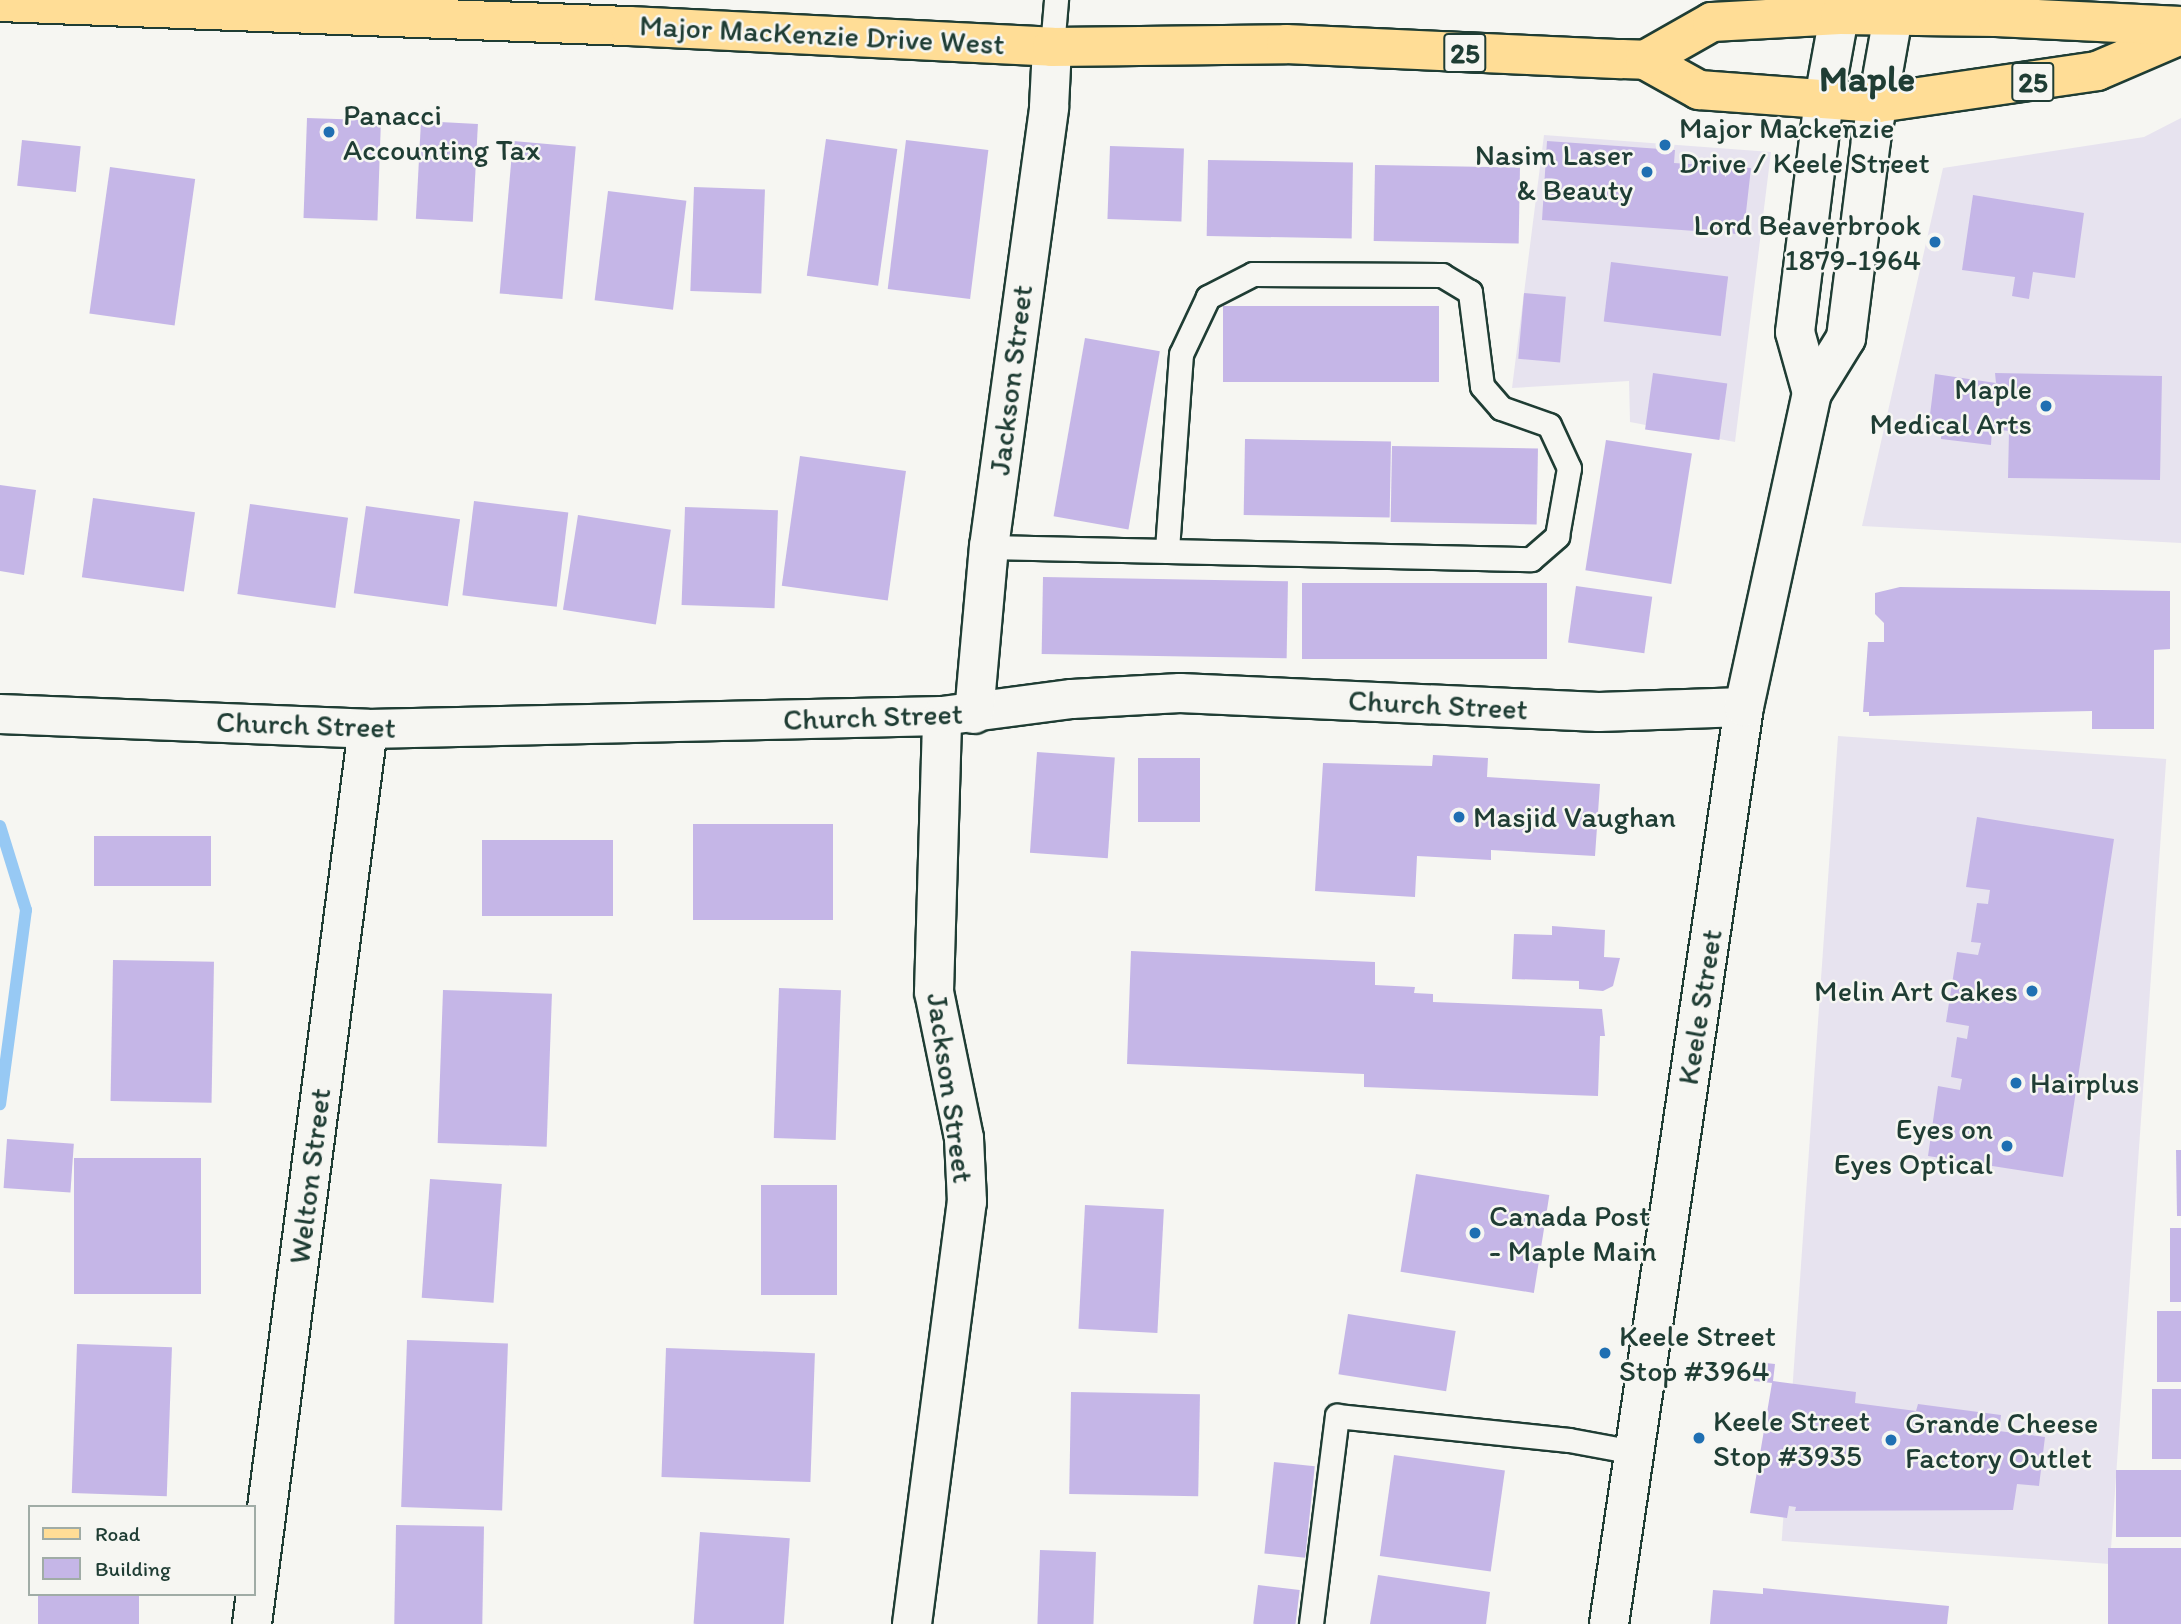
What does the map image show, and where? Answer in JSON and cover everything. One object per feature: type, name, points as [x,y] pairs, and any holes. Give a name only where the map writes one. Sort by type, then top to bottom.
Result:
[{"type":"main road","name":"Major MacKenzie Drive West","points":[[0,2],[642,26],[1052,47],[1286,44],[1645,60],[1699,90],[1878,103],[2096,71],[2181,36]]},
{"type":"main road","name":"25","points":[[1645,60],[1712,22],[1841,8],[2181,26]]},
{"type":"street","name":"Keele Street","points":[[1812,393],[1795,332],[1824,99],[1841,8]]},
{"type":"street","name":"Keele Street","points":[[1608,1624],[1744,707],[1812,393],[1846,338],[1878,103],[1895,10]]},
{"type":"street","name":"Jackson Street","points":[[912,1624],[967,1202],[964,1138],[934,992],[958,715],[989,547],[1049,107],[1052,47]]},
{"type":"street","name":"Church Street","points":[[0,714],[368,729],[958,715],[1072,699],[1180,693],[1599,712],[1744,707]]},
{"type":"street","name":"Welton Street","points":[[256,1593],[368,729]]},
{"type":"street","name":"Welton Street","points":[[252,1624],[256,1596]]},
{"type":"lane","points":[[1052,47],[1056,0]]},
{"type":"lane","points":[[989,547],[1167,551],[1531,559],[1557,536],[1569,468],[1549,425],[1501,408],[1482,386],[1469,292],[1442,275],[1253,274],[1208,297],[1181,354],[1167,551]]},
{"type":"lane","points":[[1311,1624],[1337,1416],[1569,1440],[1634,1452]]},
{"type":"shaded area","points":[[2181,118],[2181,543],[1862,526],[1943,168],[2144,137]]},
{"type":"shaded area","points":[[1544,135],[1771,152],[1735,442],[1630,422],[1629,381],[1512,388]]},
{"type":"shaded area","points":[[1838,736],[2166,759],[2110,1564],[1782,1541]]},
{"type":"building","points":[[307,118],[381,121],[377,221],[304,218]]},
{"type":"building","points":[[421,121],[478,124],[473,222],[416,219]]},
{"type":"building","points":[[826,139],[897,149],[878,286],[807,276]]},
{"type":"building","points":[[22,140],[81,146],[76,192],[17,186]]},
{"type":"building","points":[[906,140],[988,150],[970,299],[888,289]]},
{"type":"building","points":[[513,141],[576,146],[562,299],[500,293]]},
{"type":"building","points":[[1547,141],[1675,150],[1674,163],[1751,168],[1744,230],[1737,230],[1737,234],[1542,220]]},
{"type":"building","points":[[1110,146],[1184,149],[1181,222],[1107,219]]},
{"type":"building","points":[[1208,160],[1353,163],[1352,239],[1207,236]]},
{"type":"building","points":[[1375,165],[1520,168],[1519,244],[1374,241]]},
{"type":"building","points":[[110,167],[195,179],[175,326],[89,314]]},
{"type":"building","points":[[694,187],[765,189],[761,293],[690,291]]},
{"type":"building","points":[[608,191],[686,201],[673,310],[595,300]]},
{"type":"building","points":[[1973,195],[2084,213],[2075,278],[2033,272],[2029,299],[2012,296],[2015,277],[1962,270]]},
{"type":"building","points":[[1611,262],[1728,276],[1721,336],[1604,322]]},
{"type":"building","points":[[1524,293],[1566,297],[1560,362],[1518,359]]},
{"type":"building","points":[[1223,306],[1439,306],[1439,382],[1223,382]]},
{"type":"building","points":[[1085,338],[1160,351],[1128,529],[1054,516]]},
{"type":"building","points":[[1653,373],[1727,383],[1719,440],[1645,429]]},
{"type":"building","name":"Maple Medical Arts","points":[[1995,373],[2162,376],[2160,480],[2008,478],[2009,431],[1992,429],[1991,445],[1941,439],[1941,432],[1928,431],[1935,374],[1996,383]]},
{"type":"building","points":[[1245,439],[1391,442],[1390,518],[1244,515]]},
{"type":"building","points":[[1606,440],[1692,454],[1671,584],[1585,570]]},
{"type":"building","points":[[1392,446],[1538,449],[1537,525],[1391,522]]},
{"type":"building","points":[[800,456],[906,471],[888,601],[782,586]]},
{"type":"building","points":[[0,485],[36,490],[24,575],[0,571]]},
{"type":"building","points":[[93,498],[195,512],[184,592],[82,577]]},
{"type":"building","points":[[474,501],[568,513],[557,607],[462,595]]},
{"type":"building","points":[[250,504],[348,518],[335,608],[237,594]]},
{"type":"building","points":[[366,506],[460,519],[448,606],[354,593]]},
{"type":"building","points":[[685,507],[778,510],[775,608],[682,605]]},
{"type":"building","points":[[578,515],[671,530],[656,625],[563,610]]},
{"type":"building","points":[[1043,577],[1288,581],[1287,658],[1042,654]]},
{"type":"building","points":[[1302,583],[1547,583],[1547,659],[1302,659]]},
{"type":"building","points":[[1576,586],[1652,597],[1644,653],[1568,642]]},
{"type":"building","points":[[1900,587],[2170,591],[2170,649],[2154,650],[2154,729],[2092,729],[2092,711],[1869,716],[1869,712],[1863,712],[1868,642],[1884,642],[1884,623],[1875,614],[1875,593]]},
{"type":"building","points":[[1037,752],[1115,757],[1108,858],[1030,853]]},
{"type":"building","name":"Masjid Vaughan","points":[[1433,755],[1488,758],[1487,777],[1600,784],[1595,856],[1491,850],[1491,860],[1417,856],[1415,897],[1315,891],[1323,763],[1432,766]]},
{"type":"building","points":[[1138,758],[1200,758],[1200,822],[1138,822]]},
{"type":"building","points":[[1977,817],[2114,839],[2063,1177],[1928,1156],[1938,1086],[1960,1090],[1962,1079],[1951,1077],[1957,1037],[1967,1039],[1969,1026],[1946,1022],[1957,952],[1978,955],[1981,943],[1971,942],[1977,903],[1988,904],[1990,890],[1966,887]]},
{"type":"building","points":[[693,824],[833,824],[833,920],[693,920]]},
{"type":"building","points":[[94,836],[211,836],[211,886],[94,886]]},
{"type":"building","points":[[482,840],[613,840],[613,916],[482,916]]},
{"type":"building","points":[[1552,926],[1605,930],[1604,957],[1620,958],[1613,986],[1603,991],[1579,989],[1579,981],[1512,979],[1514,934],[1552,935]]},
{"type":"building","points":[[1131,951],[1375,962],[1375,985],[1415,987],[1414,993],[1433,994],[1433,1002],[1602,1009],[1605,1036],[1600,1036],[1598,1096],[1364,1087],[1364,1074],[1127,1064]]},
{"type":"building","points":[[113,960],[214,962],[212,1103],[111,1101]]},
{"type":"building","points":[[779,988],[841,990],[836,1140],[774,1138]]},
{"type":"building","points":[[443,990],[552,994],[547,1147],[438,1143]]},
{"type":"building","points":[[7,1139],[74,1144],[70,1193],[4,1188]]},
{"type":"building","points":[[2176,1150],[2181,1150],[2181,1216],[2177,1216]]},
{"type":"building","points":[[74,1158],[201,1158],[201,1294],[74,1294]]},
{"type":"building","name":"Canada Post - Maple Main","points":[[1416,1174],[1549,1195],[1534,1293],[1401,1272]]},
{"type":"building","points":[[430,1179],[502,1184],[494,1303],[422,1298]]},
{"type":"building","points":[[761,1185],[837,1185],[837,1295],[761,1295]]},
{"type":"building","points":[[1085,1205],[1164,1209],[1157,1333],[1079,1329]]},
{"type":"building","points":[[2170,1228],[2181,1228],[2181,1302],[2170,1302]]},
{"type":"building","points":[[2157,1311],[2181,1311],[2181,1382],[2157,1382]]},
{"type":"building","points":[[1348,1314],[1456,1331],[1446,1391],[1338,1374]]},
{"type":"building","points":[[407,1340],[508,1344],[502,1510],[401,1507]]},
{"type":"building","points":[[77,1344],[172,1347],[167,1496],[72,1493]]},
{"type":"building","points":[[666,1348],[815,1353],[810,1482],[661,1477]]},
{"type":"building","points":[[1756,1362],[1775,1364],[1773,1381],[1856,1392],[1855,1403],[1916,1411],[1918,1404],[2001,1415],[1999,1431],[2045,1437],[2039,1486],[2017,1484],[2013,1510],[1795,1511],[1796,1507],[1789,1506],[1787,1518],[1750,1513],[1772,1383],[1754,1381]]},
{"type":"building","points":[[2152,1389],[2181,1389],[2181,1459],[2152,1459]]},
{"type":"building","points":[[1071,1392],[1200,1394],[1198,1496],[1069,1494]]},
{"type":"building","points":[[1394,1455],[1505,1471],[1491,1572],[1380,1556]]},
{"type":"building","points":[[1274,1462],[1315,1466],[1305,1558],[1264,1553]]},
{"type":"building","points":[[2116,1470],[2181,1470],[2181,1537],[2116,1537]]},
{"type":"building","points":[[396,1525],[484,1527],[482,1624],[394,1624]]},
{"type":"building","points":[[700,1532],[790,1538],[784,1624],[694,1624]]},
{"type":"building","points":[[2108,1548],[2181,1548],[2181,1624],[2108,1624]]},
{"type":"building","points":[[1040,1550],[1096,1552],[1093,1624],[1037,1624]]},
{"type":"building","points":[[1378,1575],[1490,1592],[1486,1624],[1370,1624]]},
{"type":"building","points":[[1258,1585],[1300,1590],[1296,1624],[1253,1624]]},
{"type":"building","points":[[1763,1588],[1949,1606],[1947,1624],[1710,1624],[1713,1590],[1763,1594]]},
{"type":"building","points":[[38,1596],[139,1596],[139,1624],[38,1624]]},
{"type":"waterway","points":[[0,826],[26,910],[0,1104]]},
{"type":"place","name":"Panacci Accounting Tax","points":[[329,132]]},
{"type":"place","name":"Major Mackenzie Drive / Keele Street","points":[[1665,145]]},
{"type":"place","name":"Nasim Laser & Beauty","points":[[1647,172]]},
{"type":"place","name":"Lord Beaverbrook 1879-1964","points":[[1935,242]]},
{"type":"place","name":"Maple Medical Arts","points":[[2046,406]]},
{"type":"place","name":"Masjid Vaughan","points":[[1459,817]]},
{"type":"place","name":"Melin Art Cakes","points":[[2032,991]]},
{"type":"place","name":"Hairplus","points":[[2016,1083]]},
{"type":"place","name":"Eyes on Eyes Optical","points":[[2007,1146]]},
{"type":"place","name":"Canada Post - Maple Main","points":[[1475,1233]]},
{"type":"place","name":"Keele Street Stop #3964","points":[[1605,1353]]},
{"type":"place","name":"Keele Street Stop #3935","points":[[1699,1438]]},
{"type":"place","name":"Grande Cheese Factory Outlet","points":[[1891,1440]]},
{"type":"district","name":"Maple","points":[[1867,78]]}]
